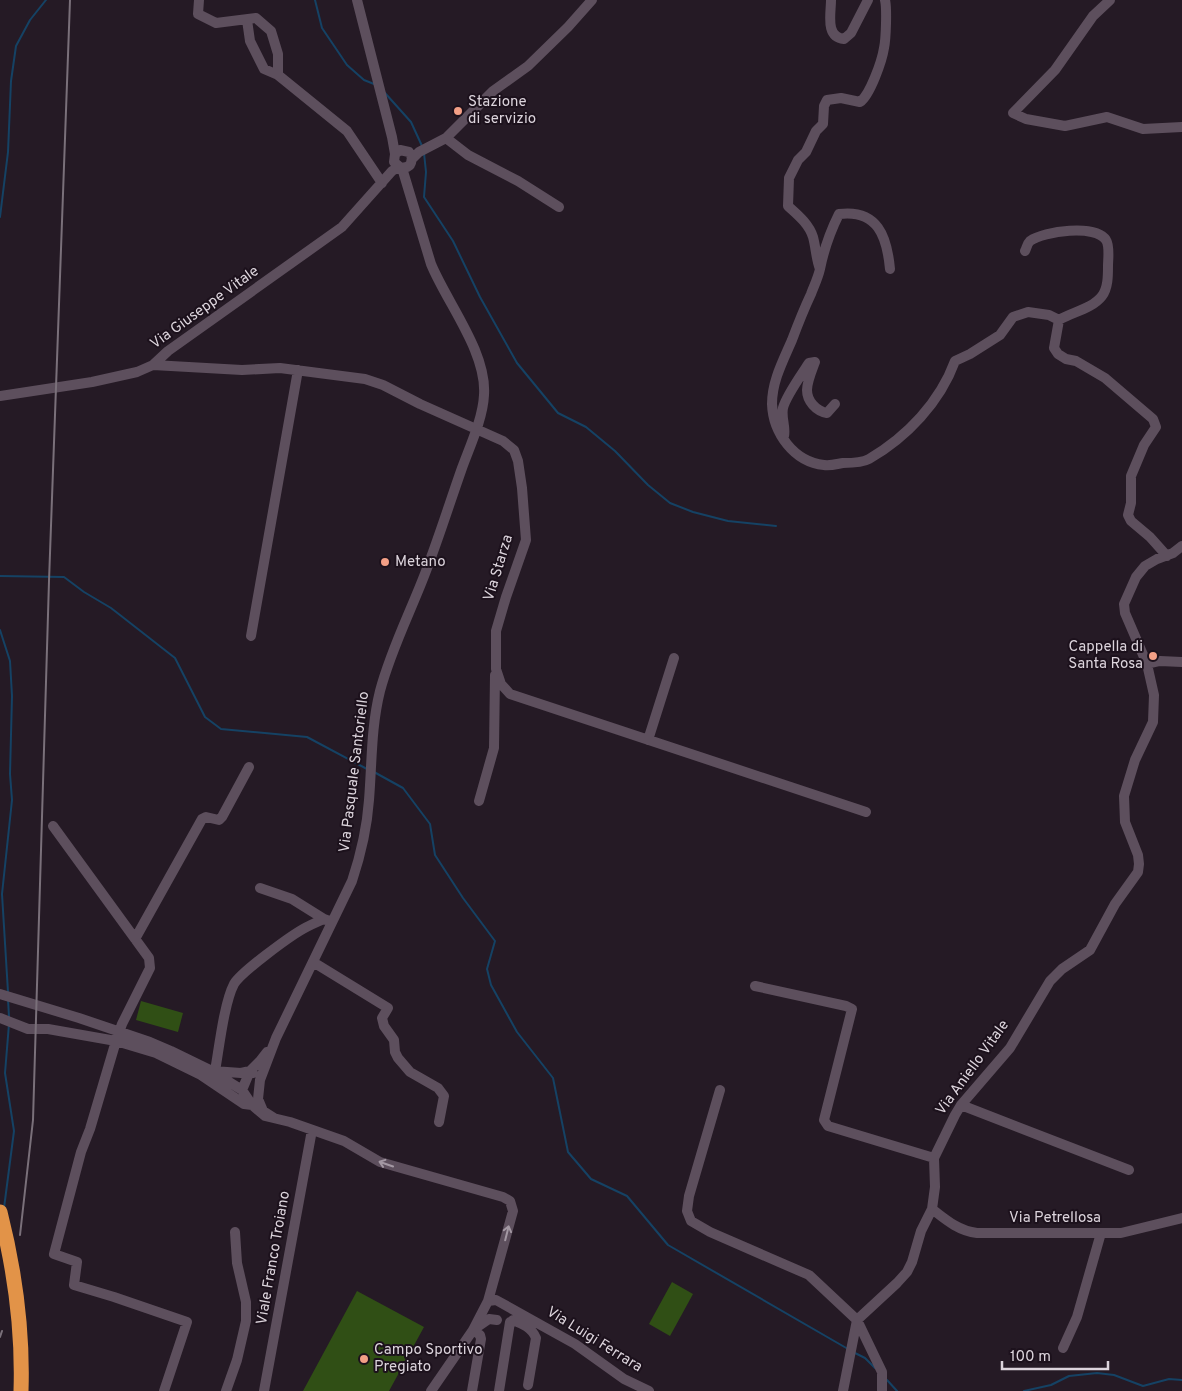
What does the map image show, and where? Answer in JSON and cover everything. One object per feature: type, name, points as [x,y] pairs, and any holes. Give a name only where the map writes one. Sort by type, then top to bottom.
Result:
[{"type":"highway","points":[[0,1212],[10,1253],[17,1299],[20,1330],[21,1391]]},
{"type":"highway","points":[[0,1254],[9,1313],[12,1391]]},
{"type":"street","points":[[199,0],[198,14],[216,23],[256,18],[271,31],[278,54],[278,75]]},
{"type":"street","points":[[358,0],[392,137],[403,162]]},
{"type":"street","name":"Via Giuseppe Vitale","points":[[0,396],[92,382],[137,372],[153,365],[168,351],[342,227],[403,162],[446,138],[493,91],[528,66],[568,27],[592,0]]},
{"type":"street","points":[[831,0],[830,22],[832,33],[837,38],[844,39],[851,33],[868,0]]},
{"type":"street","points":[[820,269],[813,236],[804,221],[788,206],[789,178],[798,160],[806,152],[816,131],[823,124],[824,106],[827,100],[842,98],[860,102],[864,99],[884,47],[885,0]]},
{"type":"street","points":[[1110,0],[1093,16],[1055,70],[1013,113],[1026,119],[1065,126],[1107,117],[1143,129],[1182,127]]},
{"type":"street","points":[[248,20],[250,41],[264,69],[278,75],[348,131],[403,162]]},
{"type":"street","points":[[446,138],[468,155],[518,181],[559,207]]},
{"type":"street","name":"Via Pasquale Santoriello","points":[[403,162],[391,177],[400,180],[410,194]]},
{"type":"street","name":"Via Pasquale Santoriello","points":[[276,1038],[313,962],[328,921],[352,881],[359,861],[368,814],[374,724],[380,692],[388,663],[426,572],[476,428],[484,396],[480,363],[431,264],[410,194],[403,162]]},
{"type":"street","points":[[890,269],[888,252],[876,223],[868,218],[849,213],[839,214],[829,233],[820,269],[791,341],[780,363],[773,387],[774,422],[793,452],[810,462],[825,466],[867,460],[904,435],[914,425],[939,392],[955,361],[1000,335],[1013,317],[1028,312],[1059,320],[1093,303],[1101,297],[1106,289],[1108,242],[1102,234],[1094,231],[1048,234],[1035,238],[1028,243],[1025,251]]},
{"type":"street","points":[[1059,320],[1054,348],[1058,354],[1066,359],[1076,361],[1105,378],[1153,419],[1156,427],[1144,445],[1131,476],[1132,503],[1128,515],[1131,521],[1150,537],[1167,556]]},
{"type":"street","points":[[783,438],[785,433],[782,416],[784,405],[809,362],[814,362],[807,390],[811,403],[819,412],[827,413],[836,404]]},
{"type":"street","name":"Via Starza","points":[[153,365],[242,370],[280,368],[365,379],[383,385],[503,441],[514,450],[518,461],[526,540],[496,631],[496,669],[501,684],[510,694],[866,812]]},
{"type":"street","points":[[251,636],[298,370]]},
{"type":"street","name":"Via Aniello Vitale","points":[[859,1324],[907,1272],[916,1253],[921,1231],[932,1209],[935,1187],[934,1158],[962,1104],[1010,1048],[1050,981],[1062,969],[1090,950],[1114,904],[1138,872],[1140,864],[1138,855],[1125,822],[1124,796],[1135,760],[1153,722],[1154,695],[1147,664],[1125,613],[1124,604],[1136,576],[1146,566],[1182,546]]},
{"type":"street","points":[[648,740],[674,658]]},
{"type":"street","points":[[1147,664],[1160,661],[1182,662]]},
{"type":"street","points":[[479,801],[494,748],[496,669]]},
{"type":"street","points":[[135,939],[202,819],[206,817],[219,820],[222,817],[249,767]]},
{"type":"street","points":[[53,826],[149,958],[150,968],[122,1024],[116,1041],[90,1129],[80,1152],[54,1254],[77,1262],[74,1285],[187,1322],[164,1391]]},
{"type":"street","points":[[260,888],[292,899],[328,921]]},
{"type":"street","points":[[213,1071],[227,1007],[237,981],[253,966],[298,932],[328,921]]},
{"type":"street","points":[[313,962],[388,1008],[382,1018],[384,1026],[394,1040],[395,1052],[398,1058],[410,1072],[438,1088],[444,1096],[439,1122]]},
{"type":"street","points":[[755,986],[846,1006],[852,1009],[824,1120],[828,1126],[934,1158]]},
{"type":"street","points":[[0,994],[150,1042],[213,1071],[242,1090],[263,1111],[274,1118],[344,1141],[380,1162],[503,1197],[510,1202],[513,1211],[487,1304],[473,1330],[431,1391]]},
{"type":"street","points":[[6,1020],[28,1029],[48,1029],[116,1041],[156,1054],[201,1075],[244,1104],[255,1102]]},
{"type":"street","points":[[242,1090],[250,1071],[260,1061],[276,1038]]},
{"type":"street","points":[[255,1102],[260,1080],[276,1038]]},
{"type":"street","points":[[213,1071],[241,1073],[250,1071]]},
{"type":"street","points":[[250,1071],[260,1080]]},
{"type":"street","points":[[233,1098],[242,1090],[260,1080]]},
{"type":"street","points":[[720,1090],[690,1196],[687,1212],[691,1221],[710,1232],[809,1275],[859,1324],[882,1372],[882,1391]]},
{"type":"street","points":[[962,1104],[1129,1170]]},
{"type":"street","name":"Viale Franco Troiano","points":[[264,1391],[312,1130]]},
{"type":"street","name":"Via Petrellosa","points":[[932,1209],[947,1221],[967,1232],[1121,1233],[1182,1218]]},
{"type":"street","points":[[226,1391],[237,1360],[246,1321],[246,1302],[237,1263],[235,1232]]},
{"type":"street","points":[[1063,1348],[1077,1317],[1101,1233]]},
{"type":"street","points":[[495,1280],[501,1303],[510,1320],[499,1391]]},
{"type":"street","points":[[487,1304],[492,1299],[501,1303]]},
{"type":"street","points":[[487,1304],[488,1314],[510,1320],[528,1328],[534,1333],[536,1338],[528,1385]]},
{"type":"street","points":[[473,1330],[489,1319],[510,1320]]},
{"type":"street","name":"Via Luigi Ferrara","points":[[510,1320],[575,1344],[624,1379],[649,1391]]},
{"type":"street","points":[[843,1391],[853,1338],[859,1324]]},
{"type":"street","points":[[472,1391],[481,1339],[480,1335],[473,1330]]},
{"type":"green space","points":[[141,1001],[183,1013],[178,1032],[136,1020]]},
{"type":"green space","points":[[672,1282],[693,1294],[670,1336],[649,1324]]},
{"type":"green space","name":"Campo Sportivo Pregiato","points":[[357,1291],[424,1327],[389,1391],[303,1391]]},
{"type":"waterway","points":[[0,217],[8,152],[11,81],[16,46],[30,20],[46,0]]},
{"type":"waterway","points":[[315,0],[322,28],[347,65],[364,80],[374,84]]},
{"type":"waterway","points":[[385,93],[411,122],[422,146]]},
{"type":"waterway","points":[[424,153],[426,172],[424,197],[453,241],[480,297],[517,363],[558,413],[586,427],[615,451],[648,485],[670,503],[693,512],[728,521],[776,526]]},
{"type":"waterway","points":[[0,576],[64,577],[84,592],[111,608],[175,658],[205,717],[221,729],[307,737],[367,769]]},
{"type":"waterway","points":[[0,630],[10,661],[12,696],[10,774],[12,800],[2,894],[8,992]]},
{"type":"waterway","points":[[374,772],[403,788],[430,824],[435,855],[463,898],[495,941],[487,969],[491,985],[517,1032],[553,1078],[568,1152],[591,1179],[627,1196],[668,1245],[848,1349]]},
{"type":"waterway","points":[[8,999],[9,1017]]},
{"type":"waterway","points":[[4,1208],[14,1131],[5,1073],[9,1024]]},
{"type":"waterway","points":[[855,1353],[865,1358],[875,1368]]},
{"type":"waterway","points":[[1024,1391],[1051,1385],[1069,1376],[1097,1373],[1114,1375],[1143,1386],[1169,1379],[1182,1380]]},
{"type":"waterway","points":[[887,1380],[897,1391]]},
{"type":"railway","points":[[20,1235],[33,1120],[49,581],[70,0]]},
{"type":"railway","points":[[0,1337],[2,1331]]},
{"type":"place","name":"Stazione di servizio","points":[[458,111]]},
{"type":"place","name":"Metano","points":[[385,562]]},
{"type":"place","name":"Cappella di Santa Rosa","points":[[1153,656]]},
{"type":"place","name":"Campo Sportivo Pregiato","points":[[364,1359]]}]
